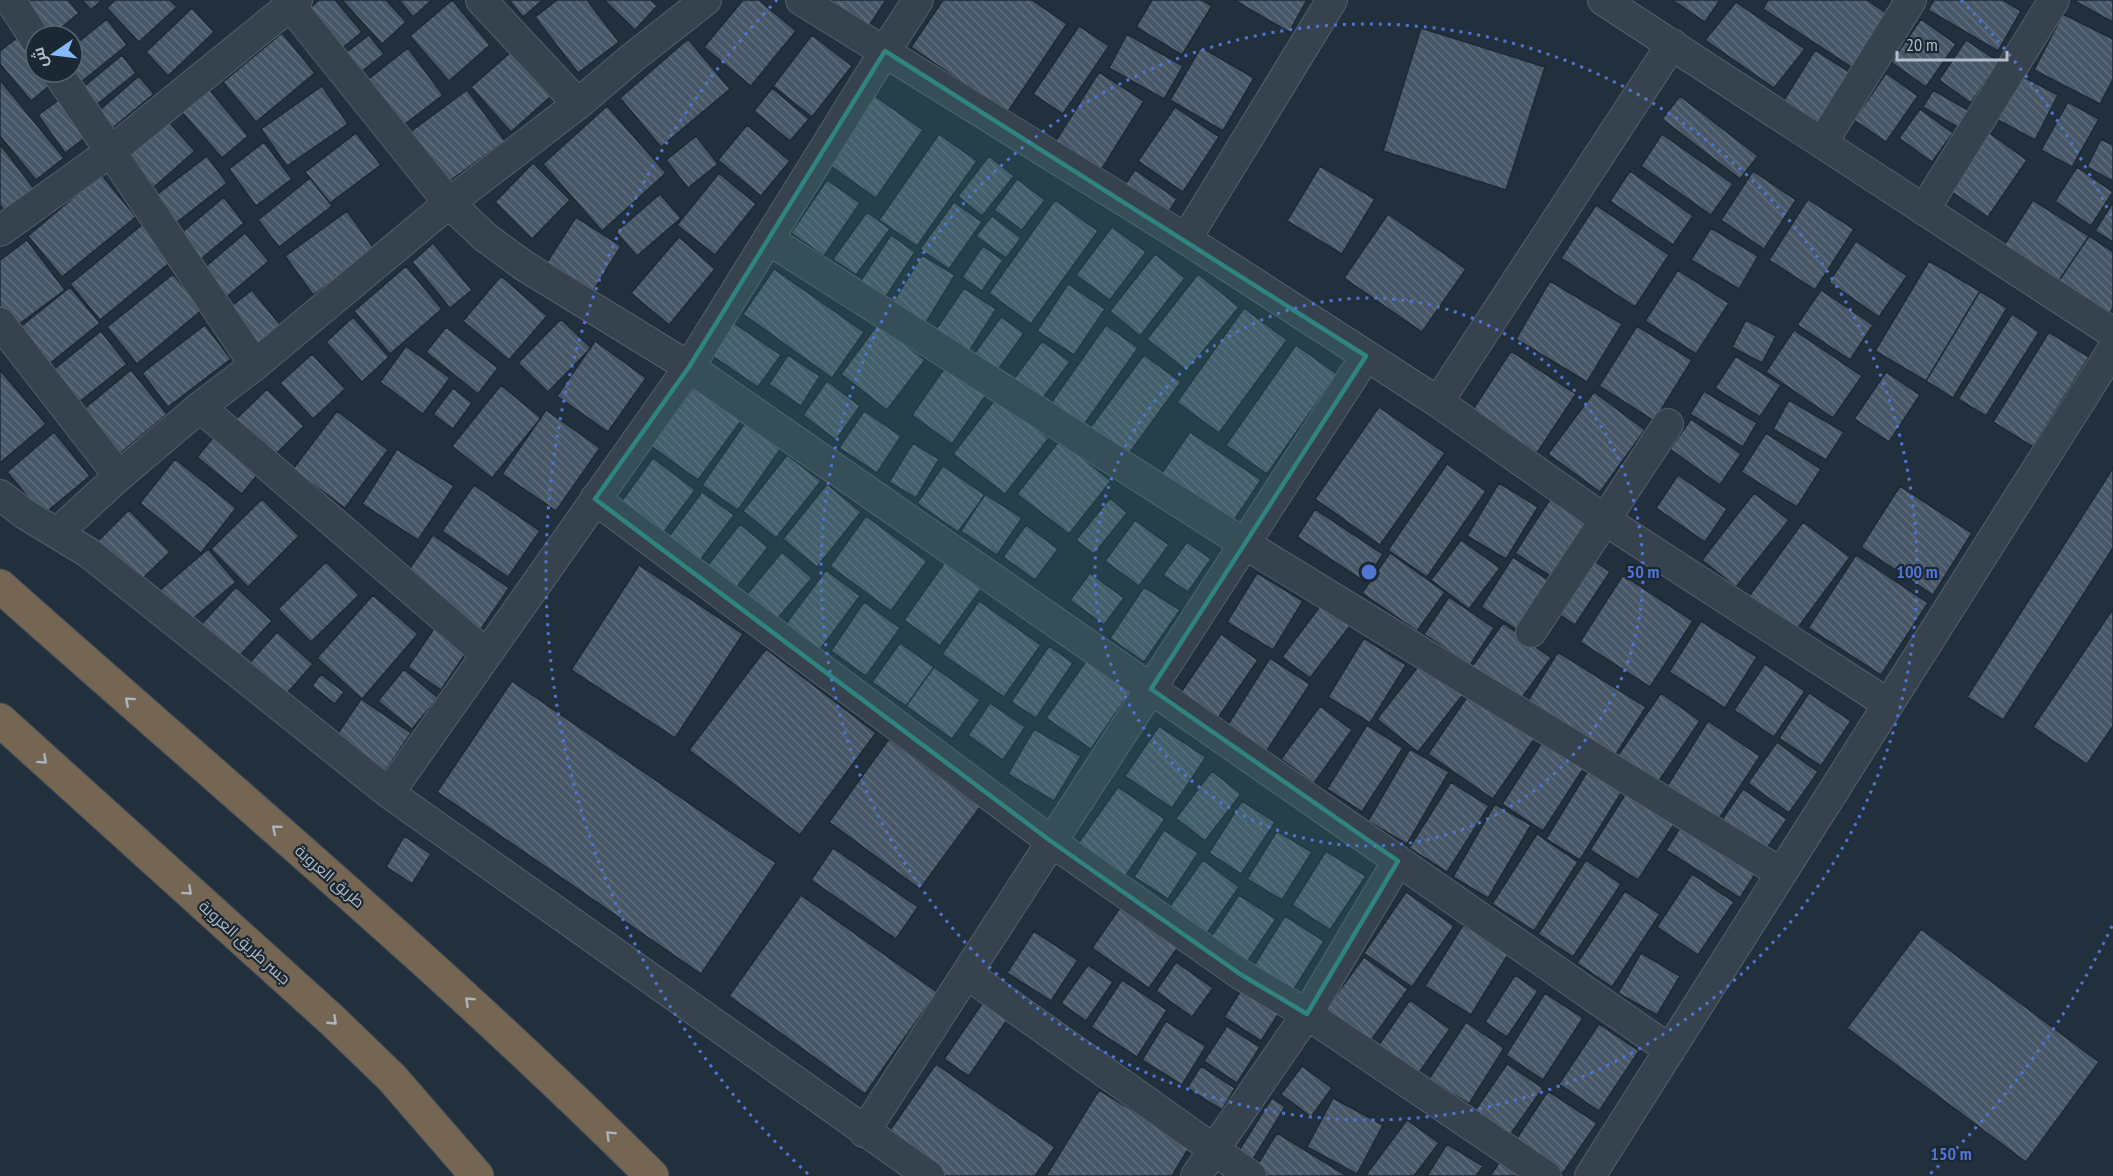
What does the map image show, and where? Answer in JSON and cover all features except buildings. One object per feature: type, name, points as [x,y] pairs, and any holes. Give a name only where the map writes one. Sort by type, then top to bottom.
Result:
[{"type":"highway","name":"طريق العروبة","points":[[0,586],[420,956],[652,1176]]},
{"type":"highway","name":"جسر طريق العروبة","points":[[0,720],[333,1021],[392,1078],[477,1176]]},
{"type":"street","points":[[0,14],[10,0],[26,24]]},
{"type":"street","points":[[481,0],[578,104]]},
{"type":"street","points":[[58,532],[200,406],[255,365],[449,203],[578,104],[706,0]]},
{"type":"street","points":[[801,0],[1186,239],[1438,402],[1605,520],[1888,704]]},
{"type":"street","points":[[389,793],[689,367],[918,0]]},
{"type":"street","points":[[1186,239],[1332,0]]},
{"type":"street","points":[[1822,143],[1911,0]]},
{"type":"street","points":[[1924,210],[2054,0]]},
{"type":"street","points":[[0,231],[110,152],[291,2],[449,203],[486,237],[523,265],[689,367],[1670,1050]]},
{"type":"street","points":[[1611,2],[2113,333]]},
{"type":"street","points":[[1438,402],[1672,44]]},
{"type":"street","points":[[65,84],[255,365]]},
{"type":"street","points":[[768,239],[1245,544],[1781,873]]},
{"type":"street","points":[[0,323],[119,476]]},
{"type":"street","points":[[1590,1176],[2113,349]]},
{"type":"street","points":[[864,1132],[1366,356]]},
{"type":"street","points":[[200,406],[486,654]]},
{"type":"street","points":[[1531,632],[1668,424]]},
{"type":"street","points":[[0,495],[25,514],[58,532],[118,575],[389,793],[929,1176]]},
{"type":"street","points":[[595,499],[1052,842],[1240,974],[1307,1014],[1546,1176]]},
{"type":"street","points":[[1196,1176],[1307,1014],[1398,861]]},
{"type":"street","points":[[967,974],[1251,1176]]},
{"type":"highlighted area","points":[[885,51],[1366,356],[1151,689],[1398,861],[1307,1014],[1240,974],[1052,842],[595,499],[689,367]]}]
